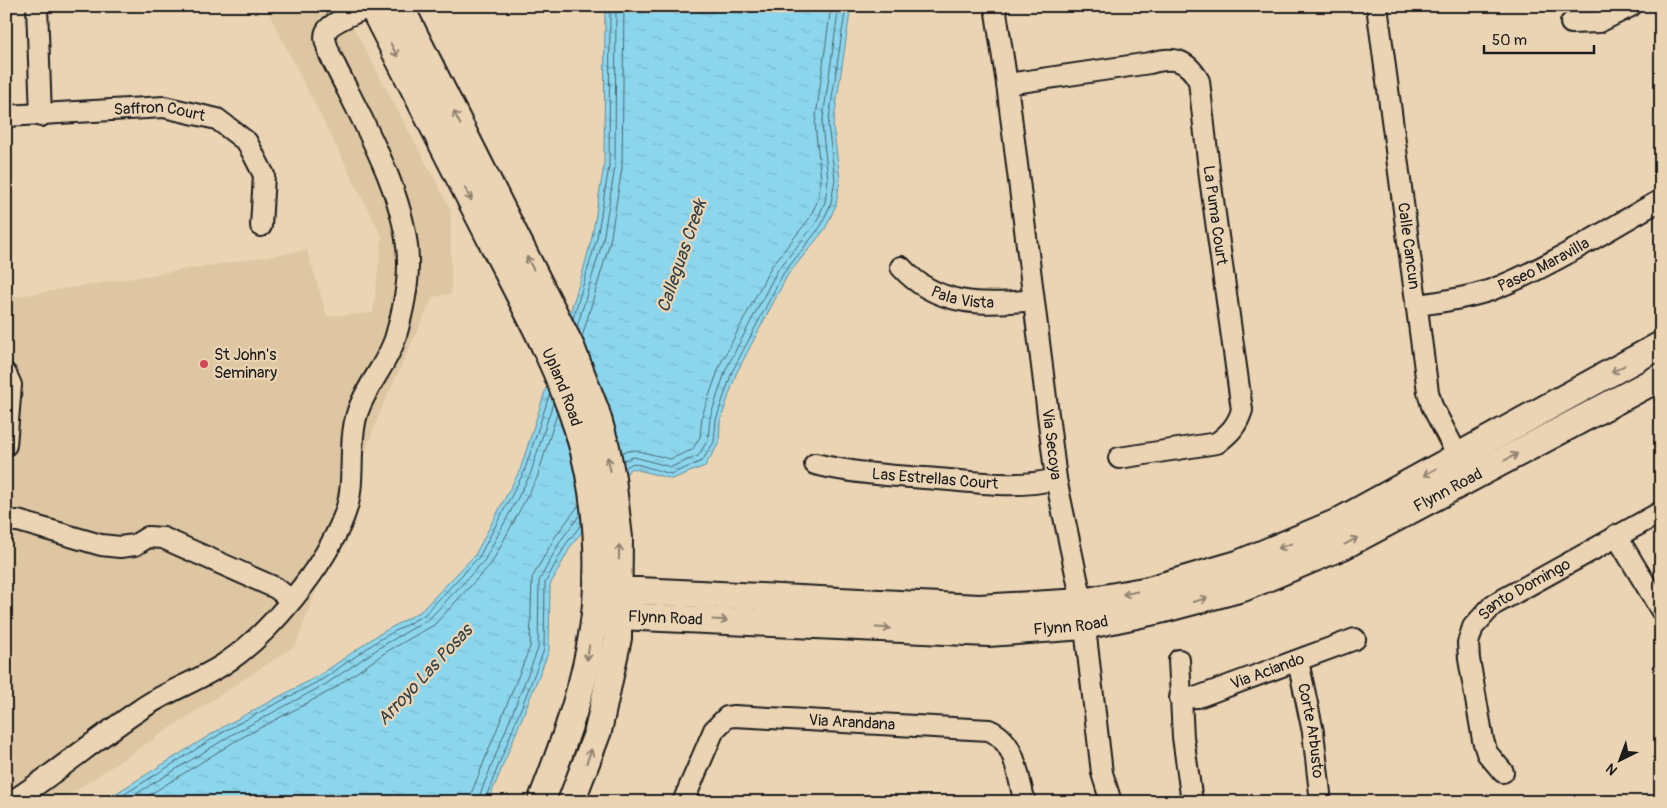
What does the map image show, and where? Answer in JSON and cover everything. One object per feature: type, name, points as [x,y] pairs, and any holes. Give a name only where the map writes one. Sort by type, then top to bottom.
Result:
[{"type":"main road","name":"Upland Road","points":[[371,6],[538,332],[557,374],[578,431],[587,471],[596,534],[596,605],[577,704],[541,802]]},
{"type":"main road","name":"Upland Road","points":[[400,6],[572,347],[596,412],[611,470],[617,512],[619,603],[616,656],[600,722],[572,802]]},
{"type":"main road","name":"Flynn Road","points":[[596,605],[619,603],[988,633],[1083,614],[1164,609],[1242,588],[1343,546],[1661,345]]},
{"type":"main road","name":"Flynn Road","points":[[1464,468],[1661,378]]},
{"type":"street","points":[[37,6],[41,116]]},
{"type":"street","points":[[11,802],[143,708],[224,664],[250,645],[291,600],[335,538],[346,513],[350,489],[352,433],[358,411],[381,369],[394,340],[404,304],[408,265],[406,239],[400,211],[379,156],[330,55],[325,39],[327,31],[332,25],[371,6]]},
{"type":"street","name":"Via Secoya","points":[[995,6],[1007,84],[1056,479],[1083,614],[1101,764],[1111,802]]},
{"type":"street","name":"Calle Cancun","points":[[1377,6],[1428,392],[1432,406],[1464,468]]},
{"type":"street","points":[[1571,23],[1600,22],[1631,6]]},
{"type":"street","name":"La Puma Court","points":[[1007,84],[1150,63],[1166,58],[1180,61],[1193,70],[1199,81],[1210,178],[1242,410],[1238,423],[1230,434],[1217,443],[1119,458]]},
{"type":"street","name":"Saffron Court","points":[[6,116],[41,116],[164,107],[217,119],[247,142],[264,175],[261,226]]},
{"type":"street","name":"Paseo Maravilla","points":[[1416,306],[1461,298],[1491,290],[1522,276],[1661,200]]},
{"type":"street","name":"Pala Vista","points":[[901,268],[914,282],[940,296],[1008,303],[1033,300]]},
{"type":"street","points":[[6,374],[10,385],[6,445]]},
{"type":"street","name":"Las Estrellas Court","points":[[815,464],[849,472],[988,483],[1033,485],[1056,479]]},
{"type":"street","name":"Santo Domingo","points":[[1502,772],[1487,752],[1476,709],[1468,651],[1468,643],[1473,627],[1493,605],[1661,512]]},
{"type":"street","points":[[6,521],[18,521],[101,545],[120,547],[135,545],[148,537],[163,538],[276,588],[291,600]]},
{"type":"street","points":[[1616,536],[1661,610]]},
{"type":"street","name":"Via Aciando","points":[[1180,698],[1198,697],[1355,639]]},
{"type":"street","points":[[1179,660],[1183,736],[1192,802]]},
{"type":"street","name":"Corte Arbusto","points":[[1298,661],[1313,732],[1321,802]]},
{"type":"street","name":"Via Arandana","points":[[683,802],[714,730],[727,716],[989,730],[1002,737],[1011,749],[1025,802]]},
{"type":"shaded area","name":"St John's Seminary","points":[[265,6],[342,6],[451,210],[451,294],[433,297],[380,412],[296,645],[58,802],[6,802],[6,298],[307,250],[327,316],[373,313],[382,237]]},
{"type":"water","points":[[605,6],[851,6],[833,126],[840,179],[836,205],[825,229],[787,276],[736,374],[720,422],[719,443],[705,466],[672,479],[631,468],[571,546],[550,585],[549,651],[488,802],[102,802],[228,724],[320,675],[376,636],[421,611],[475,555],[520,470],[582,275],[592,237],[604,166]]},
{"type":"place","name":"St John's Seminary","points":[[204,364]]},
{"type":"water label","name":"Calleguas Creek","points":[[682,256]]},
{"type":"water label","name":"Arroyo Las Posas","points":[[425,675]]}]
